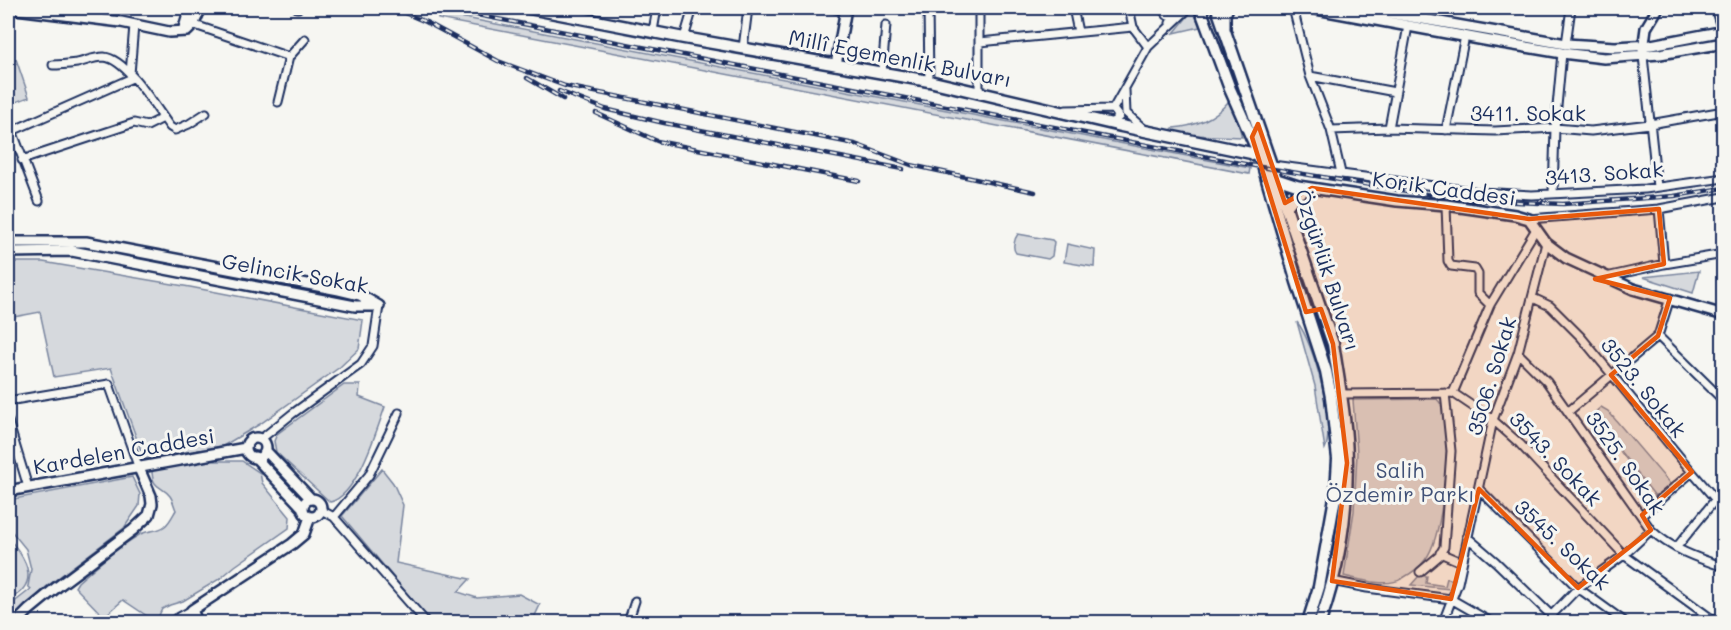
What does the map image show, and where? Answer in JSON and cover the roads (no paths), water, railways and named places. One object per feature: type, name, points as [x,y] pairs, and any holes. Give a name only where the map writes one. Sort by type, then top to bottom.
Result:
[{"type":"main road","name":"Millî Egemenlik Bulvarı","points":[[529,8],[929,81],[1251,153],[1261,159]]},
{"type":"main road","name":"Özgürlük Bulvarı","points":[[1200,8],[1230,89],[1261,159],[1306,312],[1326,371],[1338,459],[1336,492],[1319,587],[1308,622]]},
{"type":"main road","name":"Özgürlük Bulvarı","points":[[1217,8],[1333,344],[1341,394],[1347,463],[1340,543],[1320,622]]},
{"type":"main road","points":[[1228,148],[1245,143],[1252,137],[1257,124]]},
{"type":"street","points":[[8,8],[26,8],[169,32],[187,26],[201,8]]},
{"type":"street","points":[[187,26],[190,8]]},
{"type":"street","points":[[653,31],[657,8]]},
{"type":"street","points":[[684,38],[693,8]]},
{"type":"street","points":[[743,48],[748,8]]},
{"type":"street","points":[[831,8],[846,9],[836,65]]},
{"type":"street","points":[[928,8],[929,81]]},
{"type":"street","points":[[979,92],[979,8],[1001,8]]},
{"type":"street","points":[[1073,8],[1078,32]]},
{"type":"street","points":[[1129,8],[1134,27],[1148,47]]},
{"type":"street","points":[[1164,8],[1167,15]]},
{"type":"street","points":[[1170,25],[1178,8]]},
{"type":"street","points":[[1113,110],[1148,47],[1189,8]]},
{"type":"street","points":[[1225,27],[1225,15],[1228,8]]},
{"type":"street","points":[[1293,8],[1310,76],[1331,130],[1341,173]]},
{"type":"street","points":[[1311,8],[1407,17],[1465,36],[1564,49],[1643,45],[1723,31],[1716,8]]},
{"type":"street","points":[[1360,8],[1604,58],[1643,56],[1724,43]]},
{"type":"street","points":[[1553,194],[1555,128],[1571,8]]},
{"type":"street","points":[[1657,187],[1643,45],[1646,28],[1658,8]]},
{"type":"street","points":[[1389,129],[1407,17]]},
{"type":"street","points":[[882,73],[886,24]]},
{"type":"street","points":[[131,76],[134,25]]},
{"type":"street","points":[[187,26],[289,57]]},
{"type":"street","points":[[980,42],[1134,27]]},
{"type":"street","points":[[1446,130],[1465,36]]},
{"type":"street","points":[[278,102],[289,57],[305,39]]},
{"type":"street","points":[[53,65],[106,57],[121,64],[175,130],[189,124],[206,112]]},
{"type":"street","points":[[12,131],[131,76]]},
{"type":"street","points":[[1310,76],[1395,92]]},
{"type":"street","points":[[1125,88],[1126,113],[1146,130]]},
{"type":"street","points":[[1054,110],[1113,110],[1119,117],[1112,123]]},
{"type":"street","name":"3411. Sokak","points":[[1331,130],[1495,131],[1555,128],[1591,131],[1650,124],[1724,111]]},
{"type":"street","points":[[22,160],[134,123],[147,126],[163,118]]},
{"type":"street","points":[[8,120],[39,201]]},
{"type":"street","name":"3413. Sokak","points":[[1272,165],[1480,192],[1532,195],[1657,187],[1724,178]]},
{"type":"street","name":"Korik Caddesi","points":[[1277,179],[1312,188],[1397,201],[1446,205],[1529,219],[1546,243],[1566,258],[1633,289],[1724,315]]},
{"type":"street","points":[[1286,208],[1297,194],[1312,188]]},
{"type":"street","points":[[1529,219],[1659,209],[1724,197]]},
{"type":"street","points":[[1446,205],[1448,261],[1451,266],[1475,269],[1478,274],[1478,292],[1490,305]]},
{"type":"street","points":[[1659,209],[1664,264]]},
{"type":"street","points":[[1420,572],[1444,547],[1451,451],[1449,393],[1490,305],[1536,229]]},
{"type":"street","name":"Gelincik Sokak","points":[[8,242],[87,242],[339,290],[360,295],[379,306]]},
{"type":"street","points":[[87,242],[90,254]]},
{"type":"street","name":"3506. Sokak","points":[[1443,622],[1458,583],[1493,420],[1518,353],[1546,243]]},
{"type":"street","name":"Gelincik Sokak","points":[[8,252],[72,251],[355,306],[379,306]]},
{"type":"street","points":[[1606,277],[1724,254]]},
{"type":"street","name":"3523. Sokak","points":[[1533,298],[1550,306],[1567,322],[1716,500],[1724,504]]},
{"type":"street","points":[[1569,411],[1658,336],[1670,298]]},
{"type":"street","points":[[261,439],[361,364],[373,346],[379,306]]},
{"type":"street","points":[[1306,312],[1321,309]]},
{"type":"street","points":[[1658,336],[1724,401]]},
{"type":"street","name":"3525. Sokak","points":[[1518,353],[1547,382],[1569,411],[1651,530],[1663,541],[1676,548],[1724,567]]},
{"type":"street","points":[[8,401],[109,384],[152,504],[149,515],[139,526],[57,587],[17,622]]},
{"type":"street","points":[[1341,394],[1449,393]]},
{"type":"street","name":"3543. Sokak","points":[[1449,393],[1493,420],[1520,444],[1624,555],[1716,622]]},
{"type":"street","points":[[334,517],[369,476],[399,413]]},
{"type":"street","points":[[8,422],[28,487]]},
{"type":"street","points":[[261,439],[266,444],[266,451],[311,499],[319,502],[321,510],[318,515],[310,517],[250,455],[246,448],[250,440],[261,439]]},
{"type":"street","name":"Kardelen Caddesi","points":[[8,491],[246,448]]},
{"type":"street","points":[[255,458],[266,451]]},
{"type":"street","points":[[1642,515],[1692,472]]},
{"type":"street","name":"3545. Sokak","points":[[1479,489],[1578,588],[1625,622]]},
{"type":"street","points":[[1676,548],[1724,489]]},
{"type":"street","points":[[303,508],[306,501],[311,499]]},
{"type":"street","points":[[321,510],[334,517],[426,622]]},
{"type":"street","points":[[170,622],[292,544],[304,534],[310,517]]},
{"type":"street","points":[[1545,622],[1578,588],[1624,555],[1651,530]]},
{"type":"street","points":[[1467,537],[1558,622]]},
{"type":"street","points":[[1440,553],[1461,562]]},
{"type":"street","points":[[1332,581],[1451,599],[1491,622]]},
{"type":"street","points":[[628,622],[635,601]]},
{"type":"street","points":[[192,610],[197,622]]},
{"type":"railway","points":[[393,8],[426,22],[498,61],[565,86],[855,144],[911,165],[1035,192]]},
{"type":"railway","points":[[441,8],[1255,166],[1431,195],[1474,200],[1563,204],[1674,196],[1724,188]]},
{"type":"railway","points":[[527,78],[563,99]]},
{"type":"railway","points":[[559,91],[605,109],[664,123],[903,169]]},
{"type":"railway","points":[[596,113],[657,141],[859,181]]},
{"type":"park label","name":"Salih Özdemir Parkı","points":[[1400,483]]}]
